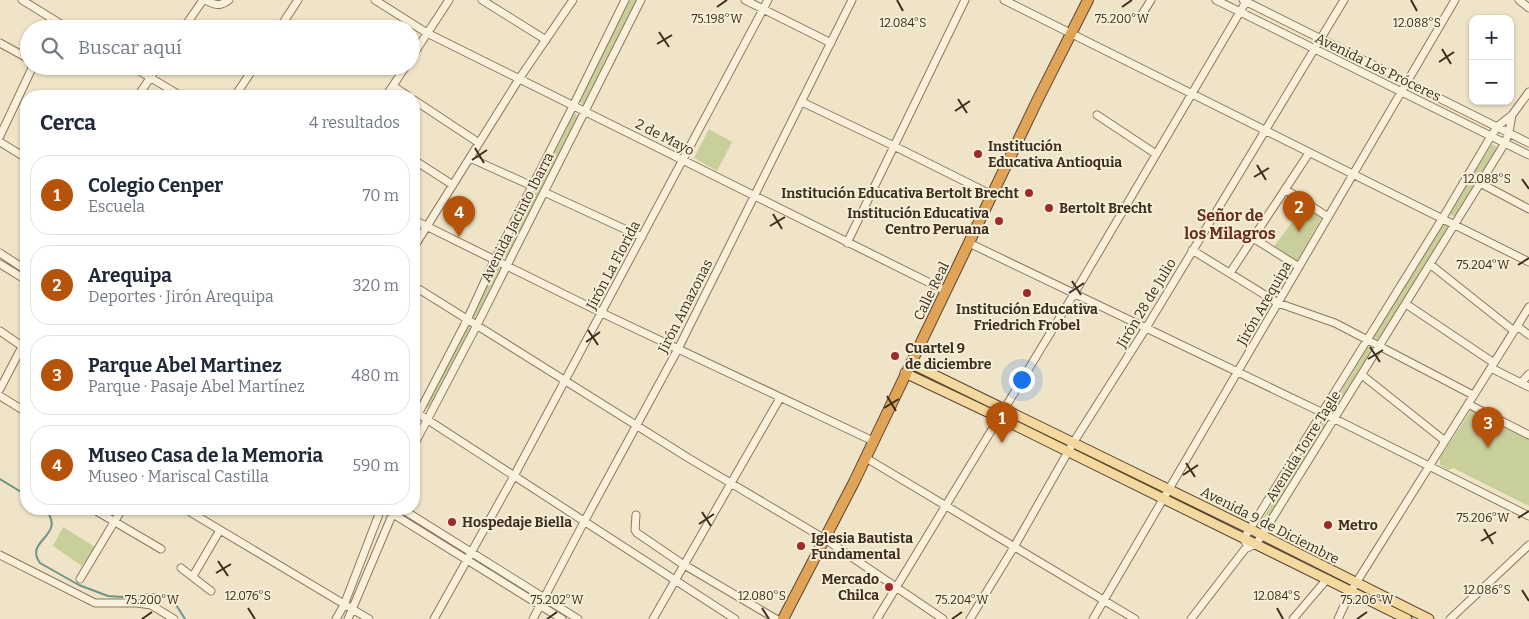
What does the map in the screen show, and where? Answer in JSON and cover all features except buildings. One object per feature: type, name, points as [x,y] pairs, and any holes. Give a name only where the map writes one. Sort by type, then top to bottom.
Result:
[{"type":"highway","name":"Calle Real","points":[[782,619],[866,458],[905,373],[1088,0]]},
{"type":"main road","name":"Avenida 9 de Diciembre","points":[[910,363],[1262,535],[1407,619]]},
{"type":"main road","name":"Avenida 9 de Diciembre","points":[[905,373],[1327,579],[1353,587],[1429,619]]},
{"type":"street","points":[[22,0],[54,20]]},
{"type":"street","points":[[190,20],[204,0],[214,5],[220,5],[229,0]]},
{"type":"street","points":[[285,20],[298,0]]},
{"type":"street","name":"2 de Mayo","points":[[375,0],[407,20]]},
{"type":"street","points":[[420,44],[449,0]]},
{"type":"street","points":[[482,0],[546,40]]},
{"type":"street","points":[[420,237],[519,79],[573,0]]},
{"type":"street","name":"Avenida Jacinto Ibarra","points":[[420,405],[468,320],[495,260],[574,106],[625,0]]},
{"type":"street","name":"Avenida Jacinto Ibarra","points":[[420,434],[641,0]]},
{"type":"street","points":[[745,0],[831,43]]},
{"type":"street","name":"Jirón La Florida","points":[[434,619],[514,476],[768,0]]},
{"type":"street","name":"Jirón Amazonas","points":[[533,619],[678,349],[852,0]]},
{"type":"street","points":[[846,243],[965,0]]},
{"type":"street","points":[[1004,0],[1529,262]]},
{"type":"street","points":[[1142,16],[1151,0]]},
{"type":"street","name":"Avenida Los Próceres","points":[[1216,0],[1529,155]]},
{"type":"street","points":[[877,619],[1074,294],[1240,12],[1245,0]]},
{"type":"street","name":"Avenida Los Próceres","points":[[1245,0],[1529,142]]},
{"type":"street","name":"Jirón 28 de Julio","points":[[970,619],[1014,547],[1073,443],[1146,328],[1344,0]]},
{"type":"street","name":"Jirón Arequipa","points":[[1093,619],[1456,0]]},
{"type":"street","points":[[1519,0],[1529,8]]},
{"type":"street","name":"2 de Mayo","points":[[420,29],[846,243],[946,291]]},
{"type":"street","points":[[0,43],[20,54]]},
{"type":"street","points":[[598,55],[610,62]]},
{"type":"street","points":[[22,90],[29,75]]},
{"type":"street","points":[[145,75],[171,90]]},
{"type":"street","points":[[142,90],[152,75]]},
{"type":"street","points":[[239,90],[249,75]]},
{"type":"street","points":[[390,90],[400,75]]},
{"type":"street","points":[[393,86],[399,90]]},
{"type":"street","name":"Avenida Torre Tagle","points":[[1244,538],[1442,219],[1491,136],[1498,126],[1512,115],[1529,92]]},
{"type":"street","points":[[0,136],[20,94]]},
{"type":"street","points":[[802,102],[992,196]]},
{"type":"street","points":[[420,104],[479,143]]},
{"type":"street","points":[[1098,115],[1156,154]]},
{"type":"street","name":"Avenida Torre Tagle","points":[[1245,550],[1256,544],[1262,535],[1431,265],[1505,143],[1512,115]]},
{"type":"street","points":[[0,142],[20,154]]},
{"type":"street","points":[[1230,274],[1309,153]]},
{"type":"street","points":[[470,158],[532,186]]},
{"type":"street","points":[[420,164],[453,185]]},
{"type":"street","points":[[1480,183],[1529,209]]},
{"type":"street","points":[[1285,189],[1328,217]]},
{"type":"street","points":[[544,192],[642,237]]},
{"type":"street","points":[[420,223],[678,349],[874,441]]},
{"type":"street","points":[[1253,238],[1299,267]]},
{"type":"street","points":[[969,243],[1321,412],[1529,516]]},
{"type":"street","points":[[1192,250],[1278,303],[1335,323],[1474,395]]},
{"type":"street","points":[[0,253],[20,266]]},
{"type":"street","points":[[0,264],[20,276]]},
{"type":"street","points":[[1431,265],[1516,328],[1529,335]]},
{"type":"street","points":[[420,290],[825,539],[943,619]]},
{"type":"street","points":[[1406,304],[1492,366],[1529,387]]},
{"type":"street","points":[[1338,619],[1353,587],[1529,307]]},
{"type":"street","points":[[0,331],[20,345]]},
{"type":"street","points":[[0,389],[20,355]]},
{"type":"street","points":[[1521,383],[1529,374]]},
{"type":"street","points":[[1362,375],[1445,440]]},
{"type":"street","points":[[0,396],[20,408]]},
{"type":"street","points":[[653,619],[780,398]]},
{"type":"street","points":[[1468,404],[1529,435]]},
{"type":"street","points":[[420,415],[735,619]]},
{"type":"street","points":[[866,458],[1135,619]]},
{"type":"street","points":[[104,515],[160,549]]},
{"type":"street","points":[[80,579],[118,515]]},
{"type":"street","points":[[195,515],[369,619]]},
{"type":"street","points":[[336,619],[344,605],[379,515]]},
{"type":"street","points":[[348,619],[390,515]]},
{"type":"street","points":[[398,515],[562,619]]},
{"type":"street","points":[[412,515],[578,619]]},
{"type":"street","points":[[636,515],[635,530],[637,533],[685,565],[776,619]]},
{"type":"street","points":[[193,576],[220,530]]},
{"type":"street","points":[[1191,619],[1245,550],[1244,538]]},
{"type":"street","points":[[1450,619],[1529,545]]},
{"type":"street","points":[[0,555],[95,603],[151,605],[174,619]]},
{"type":"street","points":[[181,568],[211,591]]},
{"type":"street","points":[[1293,619],[1327,579]]},
{"type":"green space","points":[[630,0],[637,0],[584,105],[579,101]]},
{"type":"green space","points":[[575,112],[577,117],[508,257],[502,256]]},
{"type":"green space","points":[[709,129],[732,142],[717,171],[694,158]]},
{"type":"green space","points":[[1492,144],[1499,148],[1457,218],[1449,214]]},
{"type":"green space","points":[[1305,204],[1322,217],[1298,260],[1295,261],[1273,248]]},
{"type":"green space","points":[[1443,223],[1451,227],[1381,342],[1374,337]]},
{"type":"green space","points":[[496,266],[501,268],[477,320],[473,317]]},
{"type":"green space","points":[[467,326],[472,328],[433,405],[424,409]]},
{"type":"green space","points":[[1368,347],[1375,351],[1334,415],[1329,412]]},
{"type":"green space","points":[[1473,409],[1529,437],[1529,506],[1453,468],[1448,470],[1440,465],[1440,458]]},
{"type":"green space","points":[[1323,421],[1329,424],[1267,522],[1262,520]]},
{"type":"green space","points":[[63,527],[95,547],[82,566],[53,546]]},
{"type":"waterway","points":[[0,479],[20,491]]},
{"type":"waterway","points":[[49,515],[52,526],[37,549],[36,555],[40,563],[79,585],[108,596],[123,597],[152,594],[167,596],[173,600],[185,619]]},
{"type":"place","name":"Institución Educativa Antioquia","points":[[978,154]]},
{"type":"place","name":"Institución Educativa Bertolt Brecht","points":[[1029,193]]},
{"type":"place","name":"Bertolt Brecht","points":[[1049,208]]},
{"type":"place","name":"Institución Educativa Centro Peruana","points":[[999,221]]},
{"type":"place","name":"Arequipa","points":[[1299,232]]},
{"type":"place","name":"Museo Casa de la Memoria","points":[[459,237]]},
{"type":"place","name":"Institución Educativa Friedrich Frobel","points":[[1027,293]]},
{"type":"place","name":"Cuartel 9 de diciembre","points":[[895,356]]},
{"type":"place","name":"Colegio Cenper","points":[[1002,443]]},
{"type":"place","name":"Parque Abel Martinez","points":[[1488,448]]},
{"type":"place","name":"Hospedaje Biella","points":[[452,522]]},
{"type":"place","name":"Metro","points":[[1328,525]]},
{"type":"place","name":"Iglesia Bautista Fundamental","points":[[801,546]]},
{"type":"place","name":"Mercado Chilca","points":[[889,587]]},
{"type":"district","name":"Señor de los Milagros","points":[[1230,224]]}]
